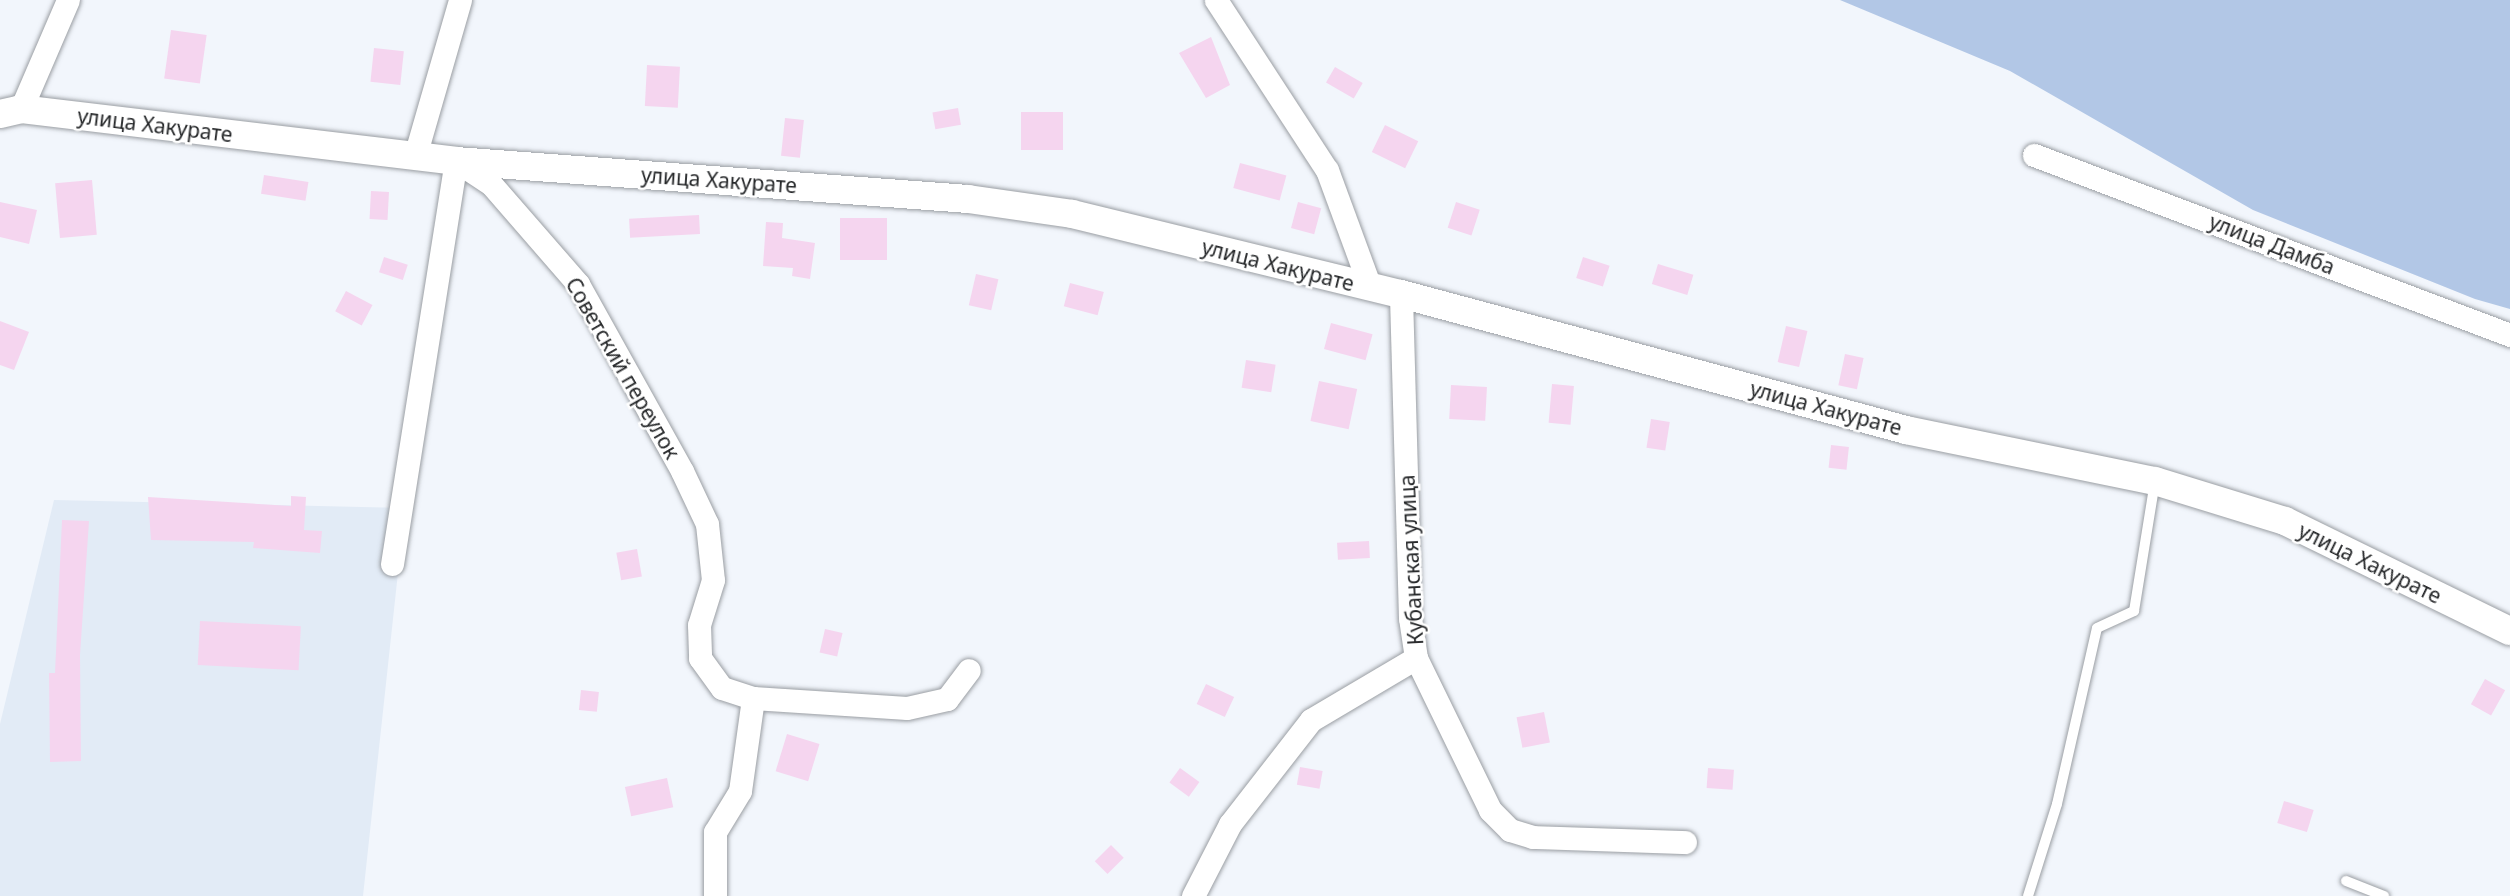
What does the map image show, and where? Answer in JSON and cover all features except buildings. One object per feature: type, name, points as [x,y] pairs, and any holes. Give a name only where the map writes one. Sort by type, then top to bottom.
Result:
[{"type":"street","points":[[11,111],[68,0]]},
{"type":"street","points":[[415,156],[460,0]]},
{"type":"street","points":[[1216,0],[1327,170],[1370,287]]},
{"type":"street","name":"улица Хакурате","points":[[11,111],[456,161],[968,199],[1072,214],[1401,294],[1906,430],[2155,481],[2285,521],[2510,631]]},
{"type":"street","name":"улица Дамба","points":[[2034,155],[2510,335]]},
{"type":"street","points":[[391,564],[456,161]]},
{"type":"street","name":"Советский переулок","points":[[456,161],[491,184],[578,284],[669,448],[707,524],[713,580],[699,625],[700,659],[722,688],[754,698],[907,708],[947,699],[969,670]]},
{"type":"street","name":"Кубанская улица","points":[[1193,896],[1230,824],[1311,720],[1416,659],[1410,618],[1401,294]]},
{"type":"street","points":[[1416,659],[1490,810],[1510,830],[1533,837],[1685,842]]},
{"type":"street","points":[[715,896],[715,832],[740,791],[754,698]]},
{"type":"lane","points":[[2028,896],[2057,804],[2097,628],[2134,611],[2155,481]]},
{"type":"lane","points":[[2346,881],[2384,896]]},
{"type":"shaded area","points":[[54,500],[405,508],[363,896],[0,896],[0,724]]},
{"type":"water","points":[[1840,0],[2510,0],[2510,309],[2475,299],[2253,210],[2010,71]]}]
